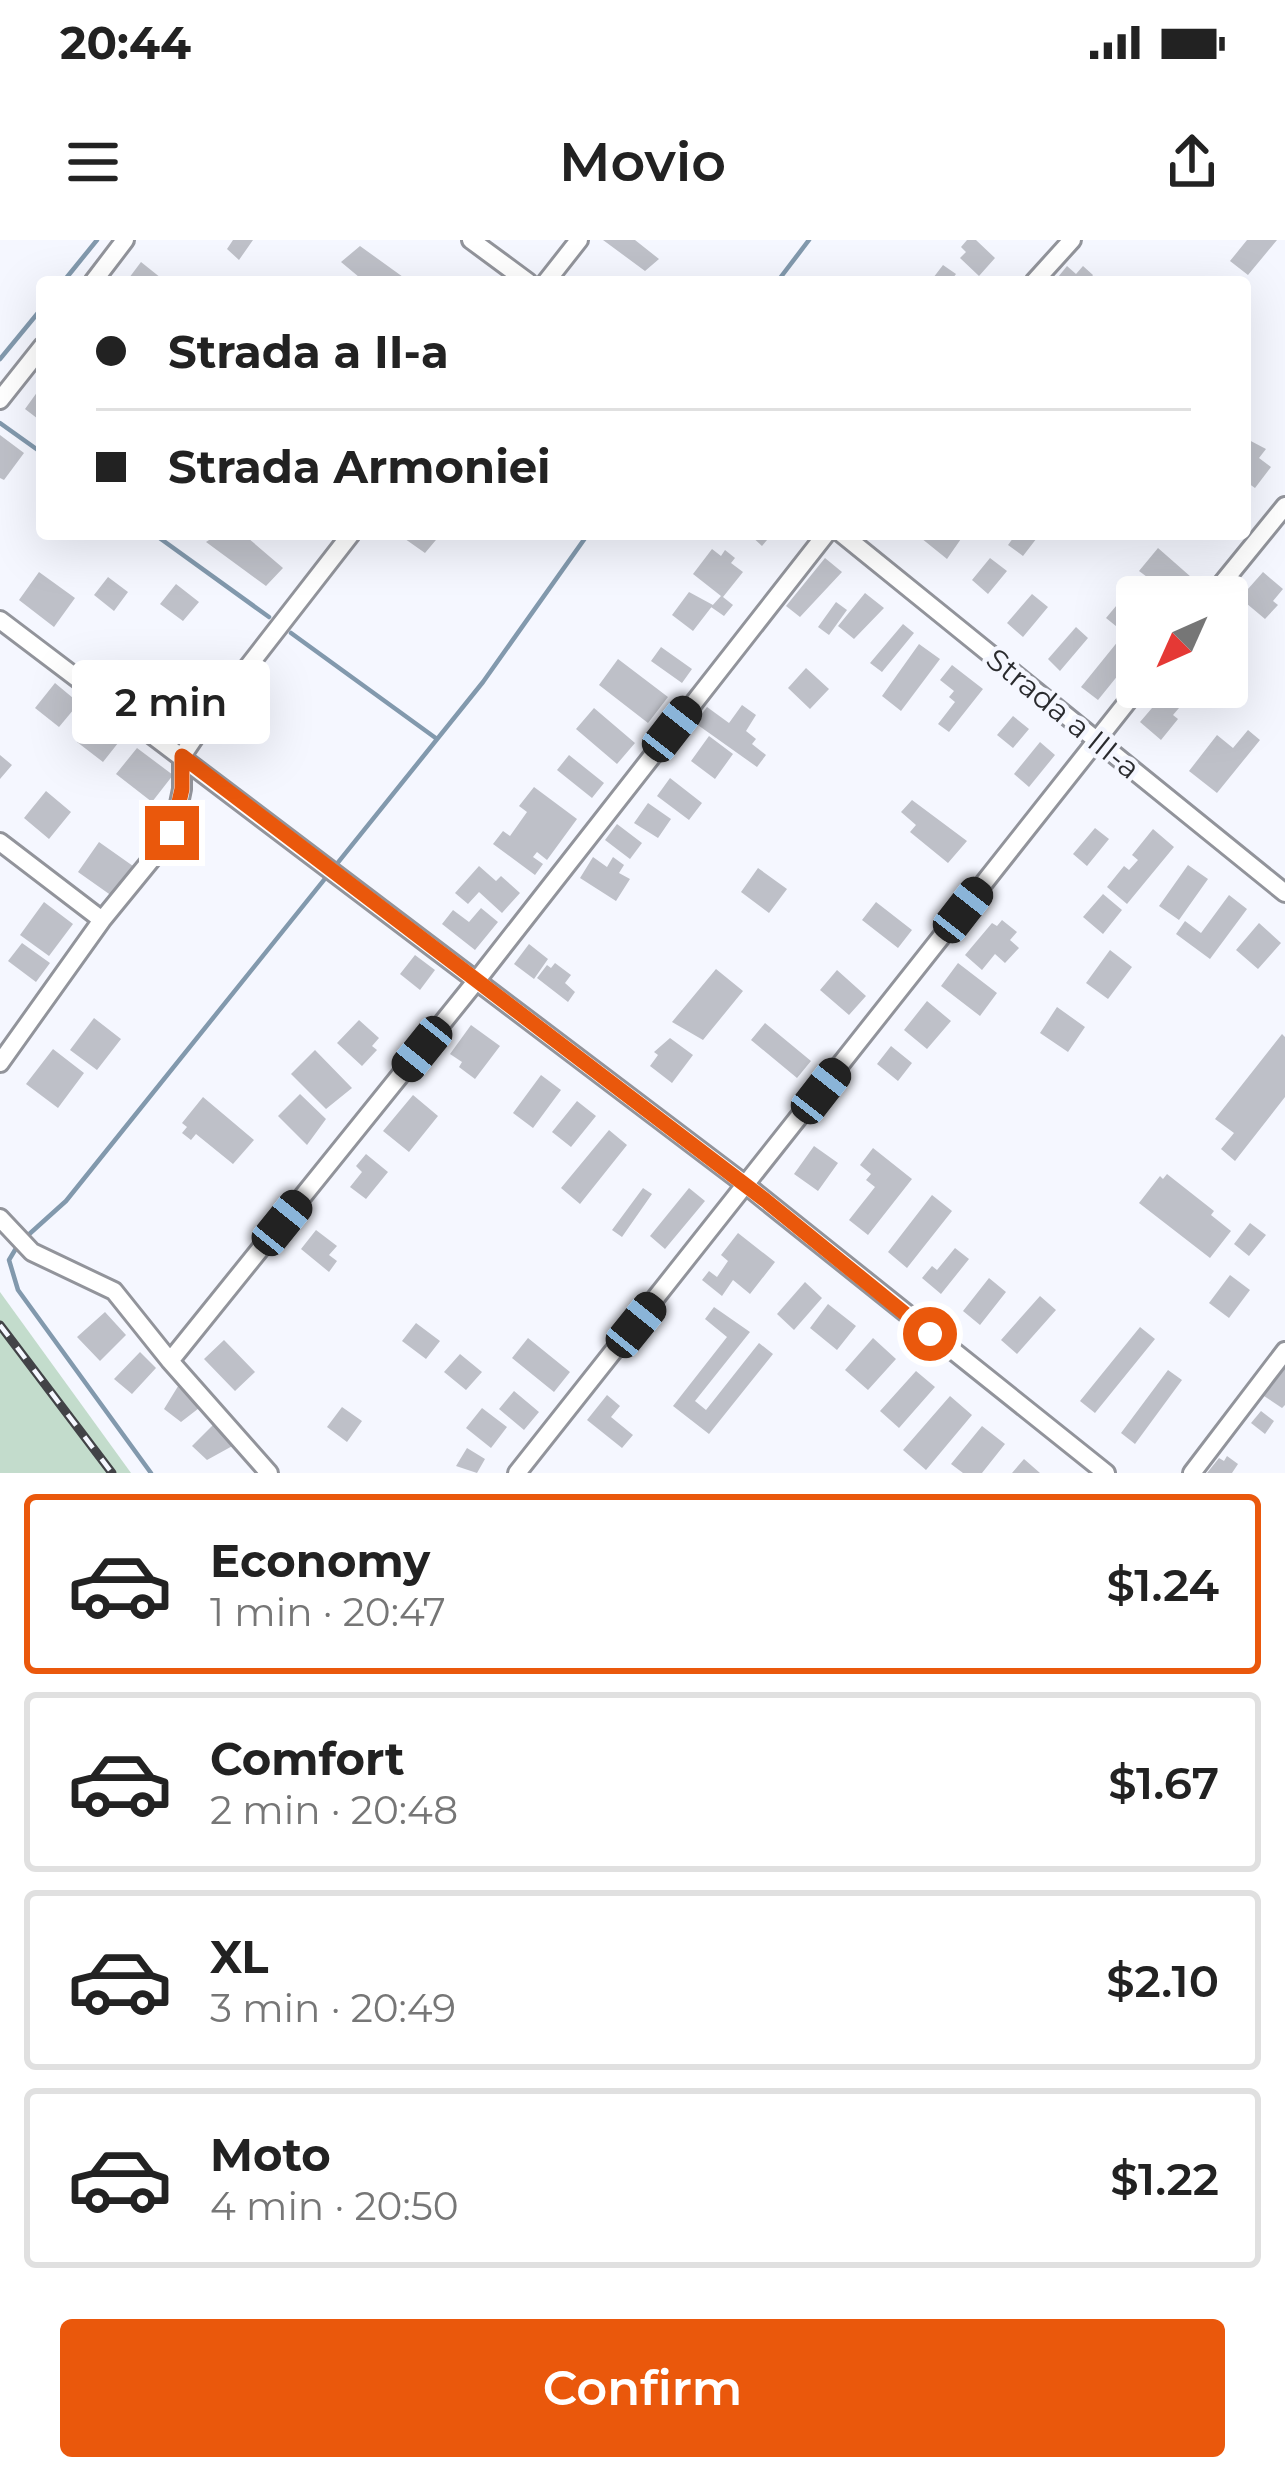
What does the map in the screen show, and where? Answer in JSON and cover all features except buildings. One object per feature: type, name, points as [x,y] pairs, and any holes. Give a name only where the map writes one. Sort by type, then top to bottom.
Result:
[{"type":"street","points":[[98,276],[125,240]]},
{"type":"street","points":[[471,240],[520,276]]},
{"type":"street","points":[[551,276],[579,240]]},
{"type":"street","points":[[1039,276],[1072,240]]},
{"type":"street","points":[[0,400],[36,355]]},
{"type":"street","points":[[1228,576],[1285,506]]},
{"type":"street","points":[[0,1063],[102,920],[172,833],[182,789],[182,756],[345,540]]},
{"type":"street","points":[[170,1361],[477,980],[821,540]]},
{"type":"street","name":"Strada a III-a","points":[[849,540],[1285,893]]},
{"type":"street","points":[[0,620],[746,1185],[1106,1473]]},
{"type":"street","points":[[518,1473],[1122,708]]},
{"type":"street","points":[[0,842],[102,920]]},
{"type":"street","points":[[5,1224],[32,1252],[114,1291],[269,1473]]},
{"type":"street","points":[[1192,1473],[1285,1351]]},
{"type":"green space","points":[[0,1292],[131,1473],[0,1473]]},
{"type":"waterway","points":[[68,276],[97,240]]},
{"type":"waterway","points":[[782,276],[809,240]]},
{"type":"waterway","points":[[0,359],[36,315]]},
{"type":"waterway","points":[[0,423],[36,449]]},
{"type":"waterway","points":[[162,540],[269,617]]},
{"type":"waterway","points":[[26,1237],[66,1201],[483,682],[584,540]]},
{"type":"waterway","points":[[291,633],[437,739]]},
{"type":"waterway","points":[[18,1245],[9,1260],[18,1290],[151,1473]]},
{"type":"railway","points":[[0,1325],[112,1473]]},
{"type":"route","points":[[172,833],[182,789],[182,756],[765,1200],[930,1334]]}]
